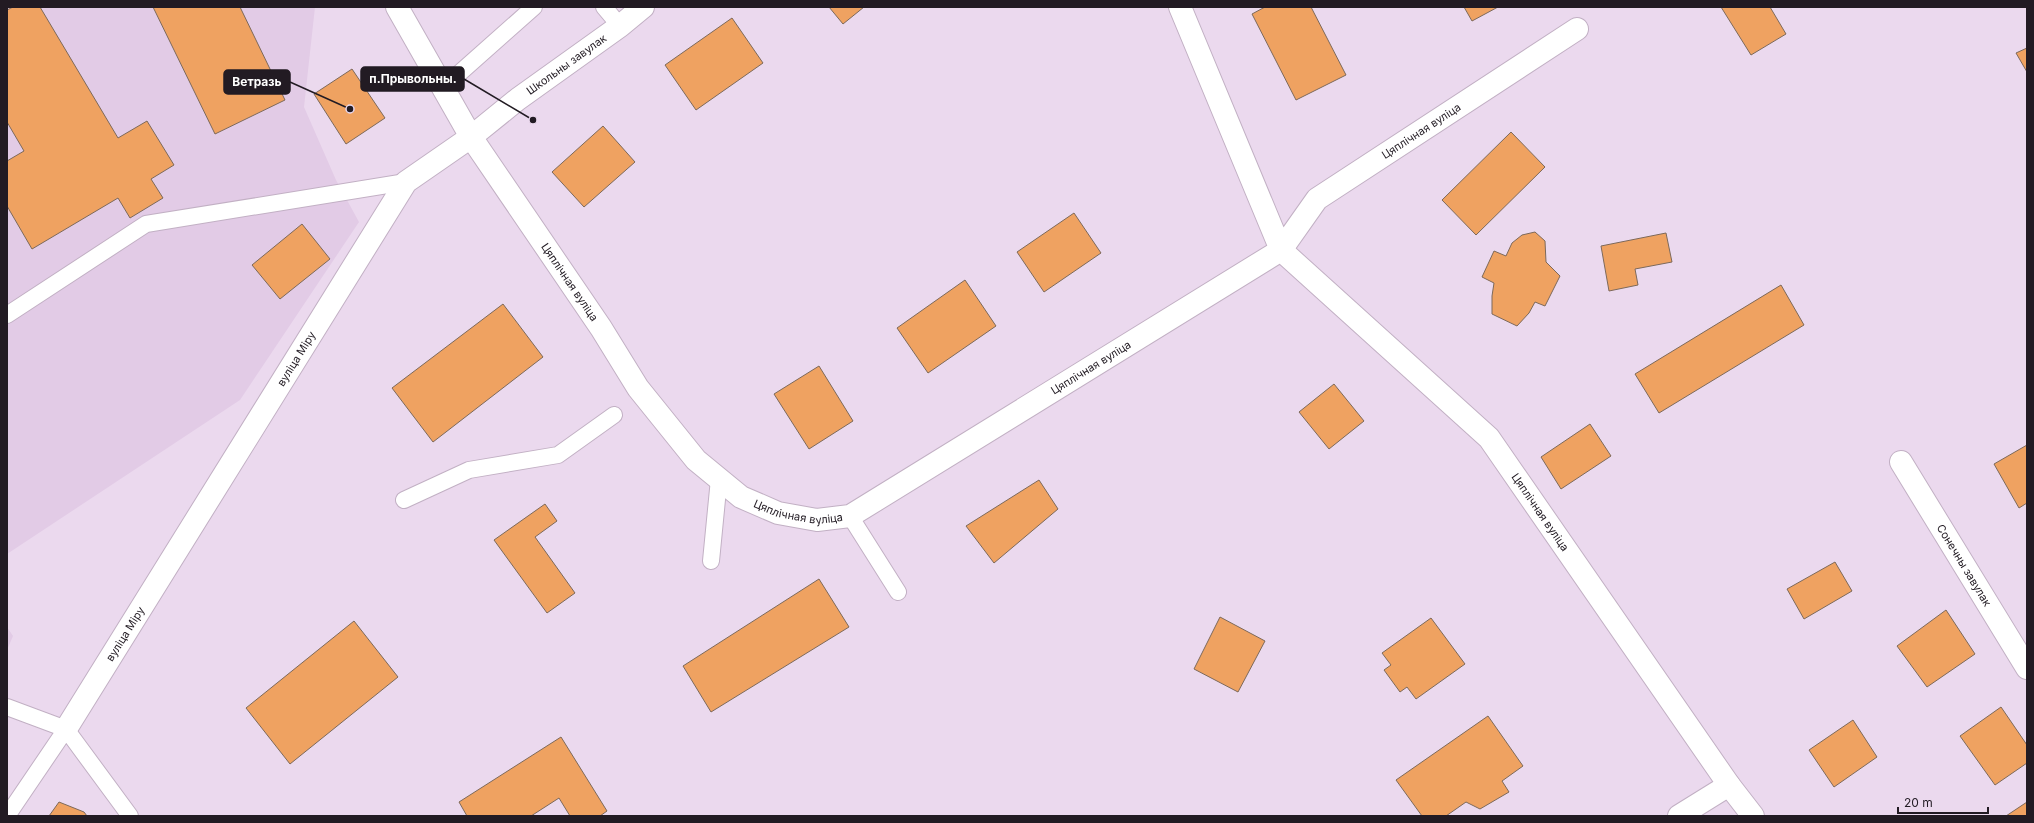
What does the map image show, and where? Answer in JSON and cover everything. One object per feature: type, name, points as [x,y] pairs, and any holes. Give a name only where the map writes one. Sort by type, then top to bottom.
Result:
[{"type":"street","points":[[397,7],[472,136]]},
{"type":"street","name":"Школьны завулак","points":[[472,136],[518,99],[620,26],[643,7]]},
{"type":"street","name":"Цяплічная вуліца","points":[[1180,7],[1281,250],[1489,438],[1729,785],[1753,816]]},
{"type":"street","name":"Цяплічная вуліца","points":[[472,136],[602,328],[638,388],[696,460],[741,497],[778,512],[818,520],[850,516],[1281,250],[1317,199],[1577,29]]},
{"type":"street","name":"вуліца Міру","points":[[66,729],[406,182],[472,136]]},
{"type":"street","name":"Сонечны завулак","points":[[1901,462],[2027,668]]},
{"type":"street","points":[[1679,816],[1729,785]]},
{"type":"lane","points":[[443,86],[534,7]]},
{"type":"lane","points":[[604,7],[620,26]]},
{"type":"lane","points":[[7,315],[146,224],[406,182]]},
{"type":"lane","points":[[404,500],[469,470],[558,455],[614,415]]},
{"type":"lane","points":[[711,562],[719,479]]},
{"type":"lane","points":[[850,516],[898,592]]},
{"type":"lane","points":[[7,707],[66,729],[130,816]]},
{"type":"lane","points":[[7,816],[66,729]]},
{"type":"shaded area","points":[[7,7],[315,7],[304,107],[336,180],[359,222],[240,400],[7,554]]},
{"type":"shaded area","points":[[7,627],[13,636],[7,650]]},
{"type":"building","points":[[13,7],[40,7],[118,138],[147,121],[174,165],[151,179],[163,198],[130,218],[118,198],[32,249],[7,206],[7,161],[24,151],[7,122],[7,10]]},
{"type":"building","points":[[153,7],[240,7],[285,100],[215,134]]},
{"type":"building","points":[[829,7],[864,7],[843,24]]},
{"type":"building","points":[[1265,7],[1311,7],[1346,75],[1296,100],[1252,14]]},
{"type":"building","points":[[1464,7],[1498,7],[1472,21]]},
{"type":"building","points":[[1721,7],[1770,7],[1786,34],[1751,55]]},
{"type":"building","points":[[732,18],[763,63],[696,110],[665,65]]},
{"type":"building","points":[[2027,48],[2027,72],[2016,53]]},
{"type":"building","points":[[352,69],[385,118],[346,144],[314,94]]},
{"type":"building","points":[[603,126],[635,162],[584,207],[552,172]]},
{"type":"building","points":[[1511,132],[1545,167],[1476,235],[1442,200]]},
{"type":"building","points":[[1074,213],[1101,253],[1044,292],[1017,252]]},
{"type":"building","points":[[302,224],[330,259],[280,299],[252,265]]},
{"type":"building","points":[[1535,232],[1545,241],[1546,262],[1560,276],[1545,306],[1535,302],[1529,313],[1517,326],[1492,314],[1494,283],[1482,277],[1494,251],[1506,256],[1512,243],[1522,235]]},
{"type":"building","points":[[1666,233],[1672,262],[1635,269],[1638,285],[1609,291],[1601,246]]},
{"type":"building","points":[[965,280],[996,326],[928,373],[897,328]]},
{"type":"building","points":[[1781,285],[1804,325],[1659,413],[1635,374]]},
{"type":"building","points":[[503,304],[543,357],[433,442],[392,388]]},
{"type":"building","points":[[819,366],[853,421],[809,449],[774,394]]},
{"type":"building","points":[[1334,384],[1364,421],[1329,449],[1299,412]]},
{"type":"building","points":[[1590,424],[1611,456],[1561,489],[1541,457]]},
{"type":"building","points":[[2027,445],[2027,503],[2019,508],[1994,464]]},
{"type":"building","points":[[1039,480],[1058,509],[994,563],[966,526]]},
{"type":"building","points":[[545,504],[557,521],[535,537],[575,593],[547,613],[494,540]]},
{"type":"building","points":[[1835,562],[1852,591],[1804,619],[1787,589]]},
{"type":"building","points":[[819,579],[849,627],[711,712],[683,666]]},
{"type":"building","points":[[1946,610],[1975,654],[1927,687],[1897,646]]},
{"type":"building","points":[[1220,617],[1265,641],[1238,692],[1194,669]]},
{"type":"building","points":[[1431,618],[1465,664],[1416,699],[1407,687],[1400,692],[1384,670],[1391,665],[1382,653]]},
{"type":"building","points":[[354,621],[398,677],[290,764],[246,708]]},
{"type":"building","points":[[2001,707],[2027,745],[2027,763],[1995,785],[1960,736]]},
{"type":"building","points":[[1488,716],[1523,766],[1502,781],[1509,792],[1480,809],[1466,802],[1446,816],[1422,816],[1396,780]]},
{"type":"building","points":[[1853,720],[1877,757],[1834,787],[1809,750]]},
{"type":"building","points":[[561,737],[607,811],[600,816],[570,816],[559,798],[531,816],[467,816],[459,802]]},
{"type":"building","points":[[59,802],[84,812],[87,816],[49,816]]},
{"type":"building","points":[[2027,802],[2027,816],[2006,816]]},
{"type":"place","name":"Ветразь","points":[[350,109]]},
{"type":"place","name":"п.Прывольны.","points":[[533,120]]}]
